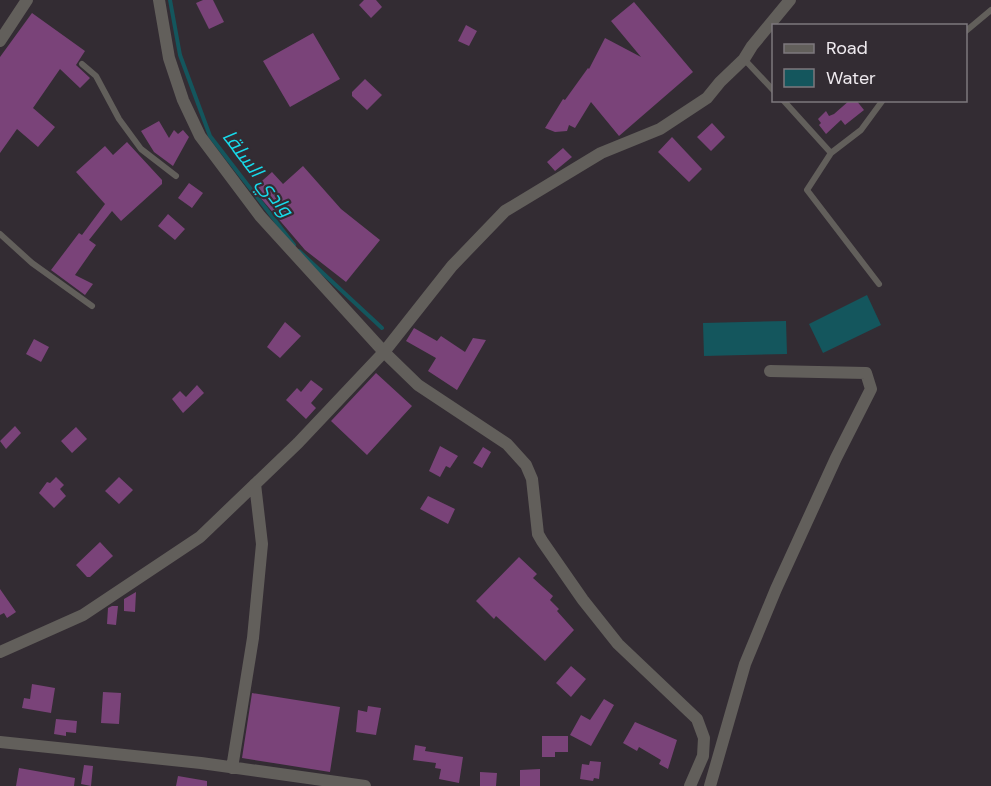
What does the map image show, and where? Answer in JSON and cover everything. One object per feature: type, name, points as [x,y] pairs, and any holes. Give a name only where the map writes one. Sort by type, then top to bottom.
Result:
[{"type":"street","points":[[0,41],[27,0]]},
{"type":"street","points":[[159,0],[169,58],[183,100],[200,136],[260,216],[384,352],[418,385],[507,444],[526,465],[532,479],[538,534],[542,541],[582,600],[618,644],[697,719],[704,738],[703,756],[690,786]]},
{"type":"street","points":[[0,652],[84,615],[200,537],[298,443],[384,352],[452,266],[505,211],[601,153],[660,129],[706,98],[744,59],[790,0]]},
{"type":"street","points":[[710,786],[745,664],[776,589],[836,458],[871,389],[866,373],[770,371]]},
{"type":"street","points":[[232,768],[253,638],[262,544],[255,484]]},
{"type":"street","points":[[0,742],[232,768],[365,786]]},
{"type":"lane","points":[[967,30],[991,10]]},
{"type":"lane","points":[[744,59],[772,89]]},
{"type":"lane","points":[[82,64],[96,76],[118,119],[141,149],[176,176]]},
{"type":"lane","points":[[785,102],[831,153]]},
{"type":"lane","points":[[879,284],[807,190],[831,153],[861,130],[882,102]]},
{"type":"lane","points":[[0,234],[32,263],[92,306]]},
{"type":"water","points":[[867,295],[881,325],[823,353],[809,324]]},
{"type":"water","points":[[786,321],[787,354],[704,356],[703,323]]},
{"type":"building","points":[[213,0],[224,22],[209,29],[196,3]]},
{"type":"building","points":[[364,0],[376,0],[382,7],[371,18],[359,5]]},
{"type":"building","points":[[634,2],[693,72],[619,136],[591,102],[575,128],[569,125],[567,131],[555,132],[545,128],[563,99],[565,100],[589,69],[605,38],[641,57],[611,21]]},
{"type":"building","points":[[32,13],[85,51],[76,65],[90,78],[80,88],[60,69],[33,108],[55,127],[38,147],[17,129],[0,153],[0,57]]},
{"type":"building","points":[[466,25],[477,31],[469,46],[458,41]]},
{"type":"building","points":[[313,33],[340,79],[290,107],[263,61]]},
{"type":"building","points":[[365,79],[382,95],[367,110],[352,96],[352,92]]},
{"type":"building","points":[[848,102],[858,102],[864,110],[845,125],[841,120],[826,134],[819,125],[821,123],[818,119],[826,111],[829,116]]},
{"type":"building","points":[[159,121],[169,138],[174,130],[178,134],[183,130],[189,137],[173,166],[154,152],[141,131]]},
{"type":"building","points":[[712,123],[725,137],[711,151],[697,137]]},
{"type":"building","points":[[672,137],[702,169],[689,182],[658,152]]},
{"type":"building","points":[[127,142],[162,180],[162,184],[121,221],[112,211],[89,240],[96,245],[75,275],[93,284],[85,295],[51,270],[79,233],[82,235],[105,204],[76,172],[105,146],[113,155]]},
{"type":"building","points":[[563,148],[572,157],[555,171],[547,162]]},
{"type":"building","points":[[303,166],[341,209],[380,240],[346,282],[305,250],[253,189],[272,172],[283,184]]},
{"type":"building","points":[[189,183],[203,193],[192,208],[178,198]]},
{"type":"building","points":[[168,214],[185,229],[175,240],[158,226]]},
{"type":"building","points":[[285,322],[301,336],[280,358],[267,347]]},
{"type":"building","points":[[414,328],[437,341],[441,336],[465,352],[473,338],[486,340],[457,390],[428,371],[436,358],[406,341]]},
{"type":"building","points":[[34,339],[49,347],[41,362],[26,354]]},
{"type":"building","points":[[376,373],[412,406],[367,455],[331,421]]},
{"type":"building","points":[[311,380],[323,389],[311,403],[316,408],[306,419],[286,400],[297,388],[301,392]]},
{"type":"building","points":[[197,385],[204,393],[183,413],[172,399],[180,391],[186,397]]},
{"type":"building","points":[[15,426],[21,433],[6,449],[0,441]]},
{"type":"building","points":[[76,427],[87,439],[72,453],[61,441]]},
{"type":"building","points":[[440,446],[458,456],[450,468],[446,466],[440,477],[429,471]]},
{"type":"building","points":[[483,447],[491,452],[482,468],[473,463]]},
{"type":"building","points":[[56,477],[64,485],[60,489],[66,496],[54,508],[39,493],[47,482],[50,483]]},
{"type":"building","points":[[119,477],[133,490],[119,504],[105,491]]},
{"type":"building","points":[[428,496],[455,509],[448,524],[420,509]]},
{"type":"building","points":[[100,542],[113,556],[90,577],[87,577],[76,565]]},
{"type":"building","points":[[519,557],[537,574],[533,578],[553,596],[550,600],[574,630],[545,661],[496,616],[494,619],[476,601]]},
{"type":"building","points":[[0,589],[16,612],[7,618],[4,613],[0,615]]},
{"type":"building","points":[[136,592],[135,612],[124,611],[124,599]]},
{"type":"building","points":[[118,606],[116,625],[107,624],[108,608]]},
{"type":"building","points":[[571,666],[586,679],[571,697],[556,683]]},
{"type":"building","points":[[32,684],[55,688],[51,713],[22,708],[24,698],[30,699]]},
{"type":"building","points":[[103,692],[121,693],[119,724],[101,723]]},
{"type":"building","points":[[252,693],[340,707],[330,772],[242,758]]},
{"type":"building","points":[[604,699],[614,705],[591,746],[570,735],[581,715],[590,720]]},
{"type":"building","points":[[368,706],[381,708],[376,735],[356,732],[358,710],[367,712]]},
{"type":"building","points":[[56,719],[77,721],[76,733],[66,732],[66,736],[54,734]]},
{"type":"building","points":[[635,722],[677,740],[668,769],[659,764],[661,760],[639,747],[637,751],[623,743]]},
{"type":"building","points":[[542,736],[568,736],[568,752],[555,752],[555,757],[542,757]]},
{"type":"building","points":[[415,745],[426,747],[425,751],[463,757],[459,783],[439,779],[441,769],[435,768],[436,763],[413,760]]},
{"type":"building","points":[[590,761],[601,762],[599,779],[594,778],[593,781],[580,779],[582,764],[589,765]]},
{"type":"building","points":[[84,765],[93,766],[91,786],[81,784]]},
{"type":"building","points":[[19,768],[75,778],[74,786],[16,786]]},
{"type":"building","points":[[540,769],[540,786],[520,786],[520,770]]},
{"type":"building","points":[[480,772],[497,773],[496,786],[480,786]]},
{"type":"building","points":[[178,776],[207,781],[207,786],[176,786]]},
{"type":"waterway","name":"وادي السلقا","points":[[170,0],[180,55],[210,136],[294,245]]},
{"type":"waterway","name":"وادي السلقا","points":[[299,251],[382,328]]}]
